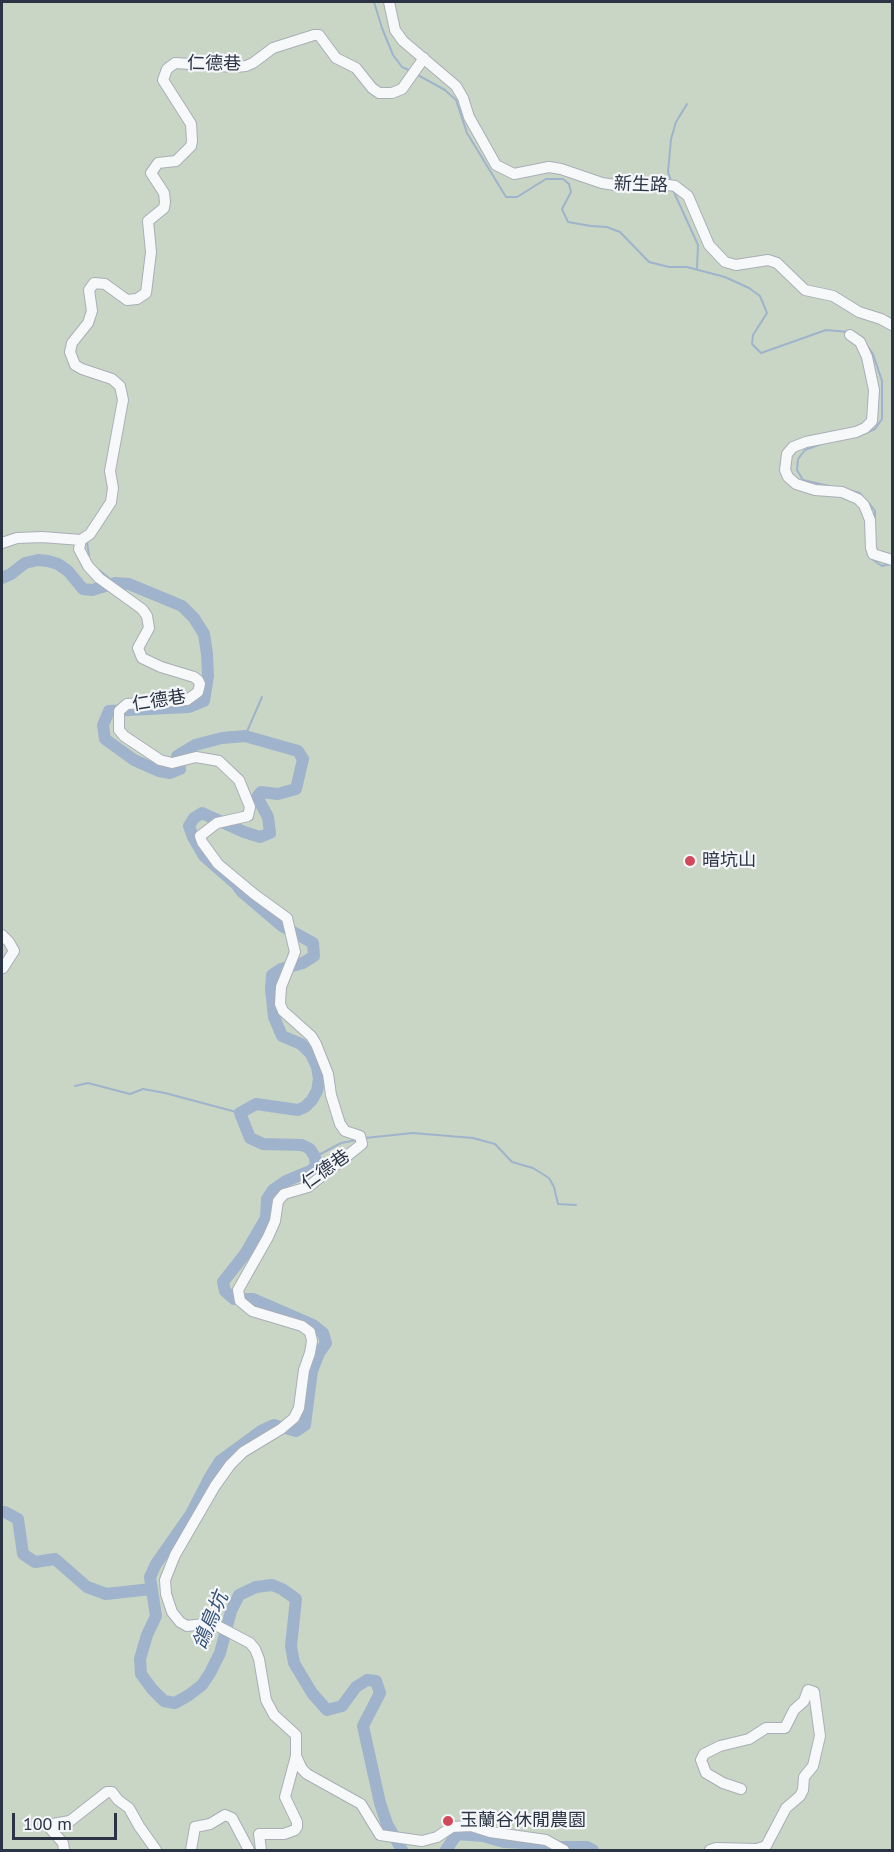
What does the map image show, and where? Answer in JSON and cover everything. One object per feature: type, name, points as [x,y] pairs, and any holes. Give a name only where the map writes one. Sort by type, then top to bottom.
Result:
[{"type":"street","name":"新生路","points":[[389,2],[395,30],[403,41],[456,86],[463,98],[469,117],[496,165],[514,174],[549,167],[602,183],[621,186],[671,185],[688,196],[709,245],[725,262],[736,265],[756,264],[768,260],[777,263],[805,290],[833,296],[859,312],[881,319],[892,326]]},
{"type":"street","name":"仁德巷","points":[[424,58],[402,89],[392,93],[379,93],[372,88],[356,68],[336,58],[319,35],[273,48],[246,66],[175,63],[167,69],[163,80],[190,124],[192,141],[191,146],[176,161],[158,163],[151,173],[164,193],[165,202],[164,208],[147,222],[152,252],[146,293],[137,299],[127,300],[105,284],[94,284],[89,290],[92,311],[88,323],[72,344],[70,352],[75,364],[82,369],[112,380],[120,386],[123,400],[110,471],[113,488],[111,502],[90,534],[81,540],[79,549],[87,566],[142,609],[147,616],[149,628],[138,648],[142,658],[161,667],[194,677],[200,684],[198,693],[187,700],[127,704],[119,711],[119,730],[124,736],[160,760],[172,762],[196,757],[219,760],[238,780],[250,807],[248,816],[220,822],[200,836],[202,842],[218,864],[287,918],[295,952],[281,987],[282,1011],[311,1036],[316,1044],[328,1074],[331,1095],[340,1124],[345,1131],[360,1136],[362,1144],[308,1188],[284,1194],[278,1201],[275,1221],[239,1295],[252,1311],[302,1326],[310,1332],[312,1341],[310,1353],[304,1370],[298,1408],[285,1426],[243,1452],[230,1465],[215,1486],[175,1555],[165,1580],[166,1594],[172,1612],[180,1622],[187,1626],[212,1623],[250,1642],[259,1659],[266,1700],[274,1715],[296,1736],[296,1756],[302,1768],[307,1774],[361,1804],[380,1835],[422,1841],[437,1837],[452,1827],[471,1826],[490,1832],[546,1840],[564,1851]]},
{"type":"street","points":[[850,335],[860,342],[867,357],[874,390],[872,421],[865,428],[856,432],[806,442],[793,447],[787,454],[785,470],[788,477],[796,484],[815,490],[842,492],[858,499],[864,505],[870,520],[872,551],[892,560]]},
{"type":"street","points":[[2,543],[17,538],[42,537],[81,540]]},
{"type":"street","points":[[2,935],[14,951],[3,968]]},
{"type":"street","points":[[710,1851],[716,1848],[757,1849],[766,1846],[786,1808],[800,1796],[804,1777],[813,1766],[820,1737],[814,1692],[808,1690],[804,1701],[794,1710],[785,1728],[766,1728],[749,1739],[720,1746],[704,1754],[701,1760],[706,1773],[723,1783],[741,1789]]},
{"type":"street","points":[[261,1851],[259,1834],[284,1834],[297,1827],[297,1822],[285,1797],[296,1756]]},
{"type":"street","points":[[64,1851],[63,1843],[47,1825],[70,1821],[107,1792],[112,1792],[129,1808],[156,1851]]},
{"type":"street","points":[[191,1851],[195,1827],[210,1824],[225,1815],[232,1818],[249,1851]]},
{"type":"green space","points":[[2,2],[892,2],[892,1850],[2,1850]]},
{"type":"waterway","points":[[374,2],[393,55],[402,67],[411,71]]},
{"type":"waterway","points":[[416,74],[445,90],[456,100],[467,133],[506,197],[517,197],[546,179],[563,179],[569,184],[571,192],[562,209],[568,222],[607,227],[620,232],[649,262],[669,267],[687,267],[725,277],[760,296],[767,313],[753,335],[752,344],[761,353],[826,330],[848,332]]},
{"type":"waterway","points":[[671,181],[668,172],[671,139],[676,122],[687,104]]},
{"type":"waterway","points":[[673,190],[698,245],[697,268]]},
{"type":"waterway","points":[[859,436],[875,429],[882,419],[882,381],[873,354],[868,347]]},
{"type":"waterway","points":[[821,444],[805,450],[798,459],[797,470],[803,480],[829,486]]},
{"type":"waterway","points":[[852,491],[860,493],[863,497]]},
{"type":"waterway","points":[[869,503],[875,511],[875,519]]},
{"type":"waterway","points":[[87,541],[89,556]]},
{"type":"waterway","points":[[870,558],[882,566],[890,564]]},
{"type":"waterway","points":[[2,578],[25,563],[38,560],[48,561],[68,571],[83,589],[92,590],[115,583],[129,584],[182,606],[194,618],[204,634],[207,654],[208,676],[204,701],[189,707],[109,711],[103,725],[105,739],[134,760],[159,771],[170,773],[180,769],[177,756],[195,745],[222,738],[245,736],[298,751],[303,759],[296,789],[278,794],[261,792],[257,797],[268,817],[270,833],[260,837],[202,813],[194,818],[189,826],[204,856],[242,892],[282,926],[313,943],[314,956],[303,963],[281,969],[272,975],[271,989],[274,1017],[282,1036],[301,1044],[311,1054],[317,1067],[319,1079],[317,1091],[312,1100],[298,1110],[256,1104],[240,1113],[250,1138],[263,1144],[302,1145],[310,1149],[315,1157],[316,1166],[273,1190],[267,1199],[266,1218],[245,1254],[223,1282],[225,1291],[234,1299],[253,1299],[313,1325],[323,1333],[326,1343],[312,1371],[305,1425],[296,1431],[274,1425],[261,1431],[220,1461],[191,1514],[156,1564],[150,1577],[156,1616],[147,1635],[140,1659],[141,1674],[164,1701],[175,1703],[189,1695],[202,1685],[210,1673],[220,1653],[231,1611],[239,1595],[256,1587],[272,1585],[282,1589],[296,1599],[291,1646],[294,1663],[312,1693],[327,1710],[342,1706],[356,1687],[367,1680],[376,1681],[380,1693],[363,1726],[380,1803],[387,1824],[402,1850]]},
{"type":"waterway","points":[[99,570],[115,583]]},
{"type":"waterway","points":[[245,736],[262,697]]},
{"type":"waterway","points":[[75,1086],[88,1083],[130,1094],[143,1089],[240,1113]]},
{"type":"waterway","points":[[365,1138],[413,1133],[473,1138],[495,1144],[512,1162],[533,1168],[549,1178],[558,1204],[576,1205]]},
{"type":"waterway","points":[[315,1157],[341,1143],[357,1140]]},
{"type":"waterway","name":"鴿鳥坑","points":[[2,1512],[18,1519],[23,1554],[35,1562],[55,1559],[87,1587],[106,1594],[151,1589]]},
{"type":"waterway","name":"鴿鳥坑","points":[[446,1850],[457,1834],[483,1836],[504,1842],[526,1843],[543,1847],[587,1847],[593,1850]]},
{"type":"place","name":"暗坑山","points":[[690,861]]},
{"type":"place","name":"玉蘭谷休閒農園","points":[[448,1821]]}]
